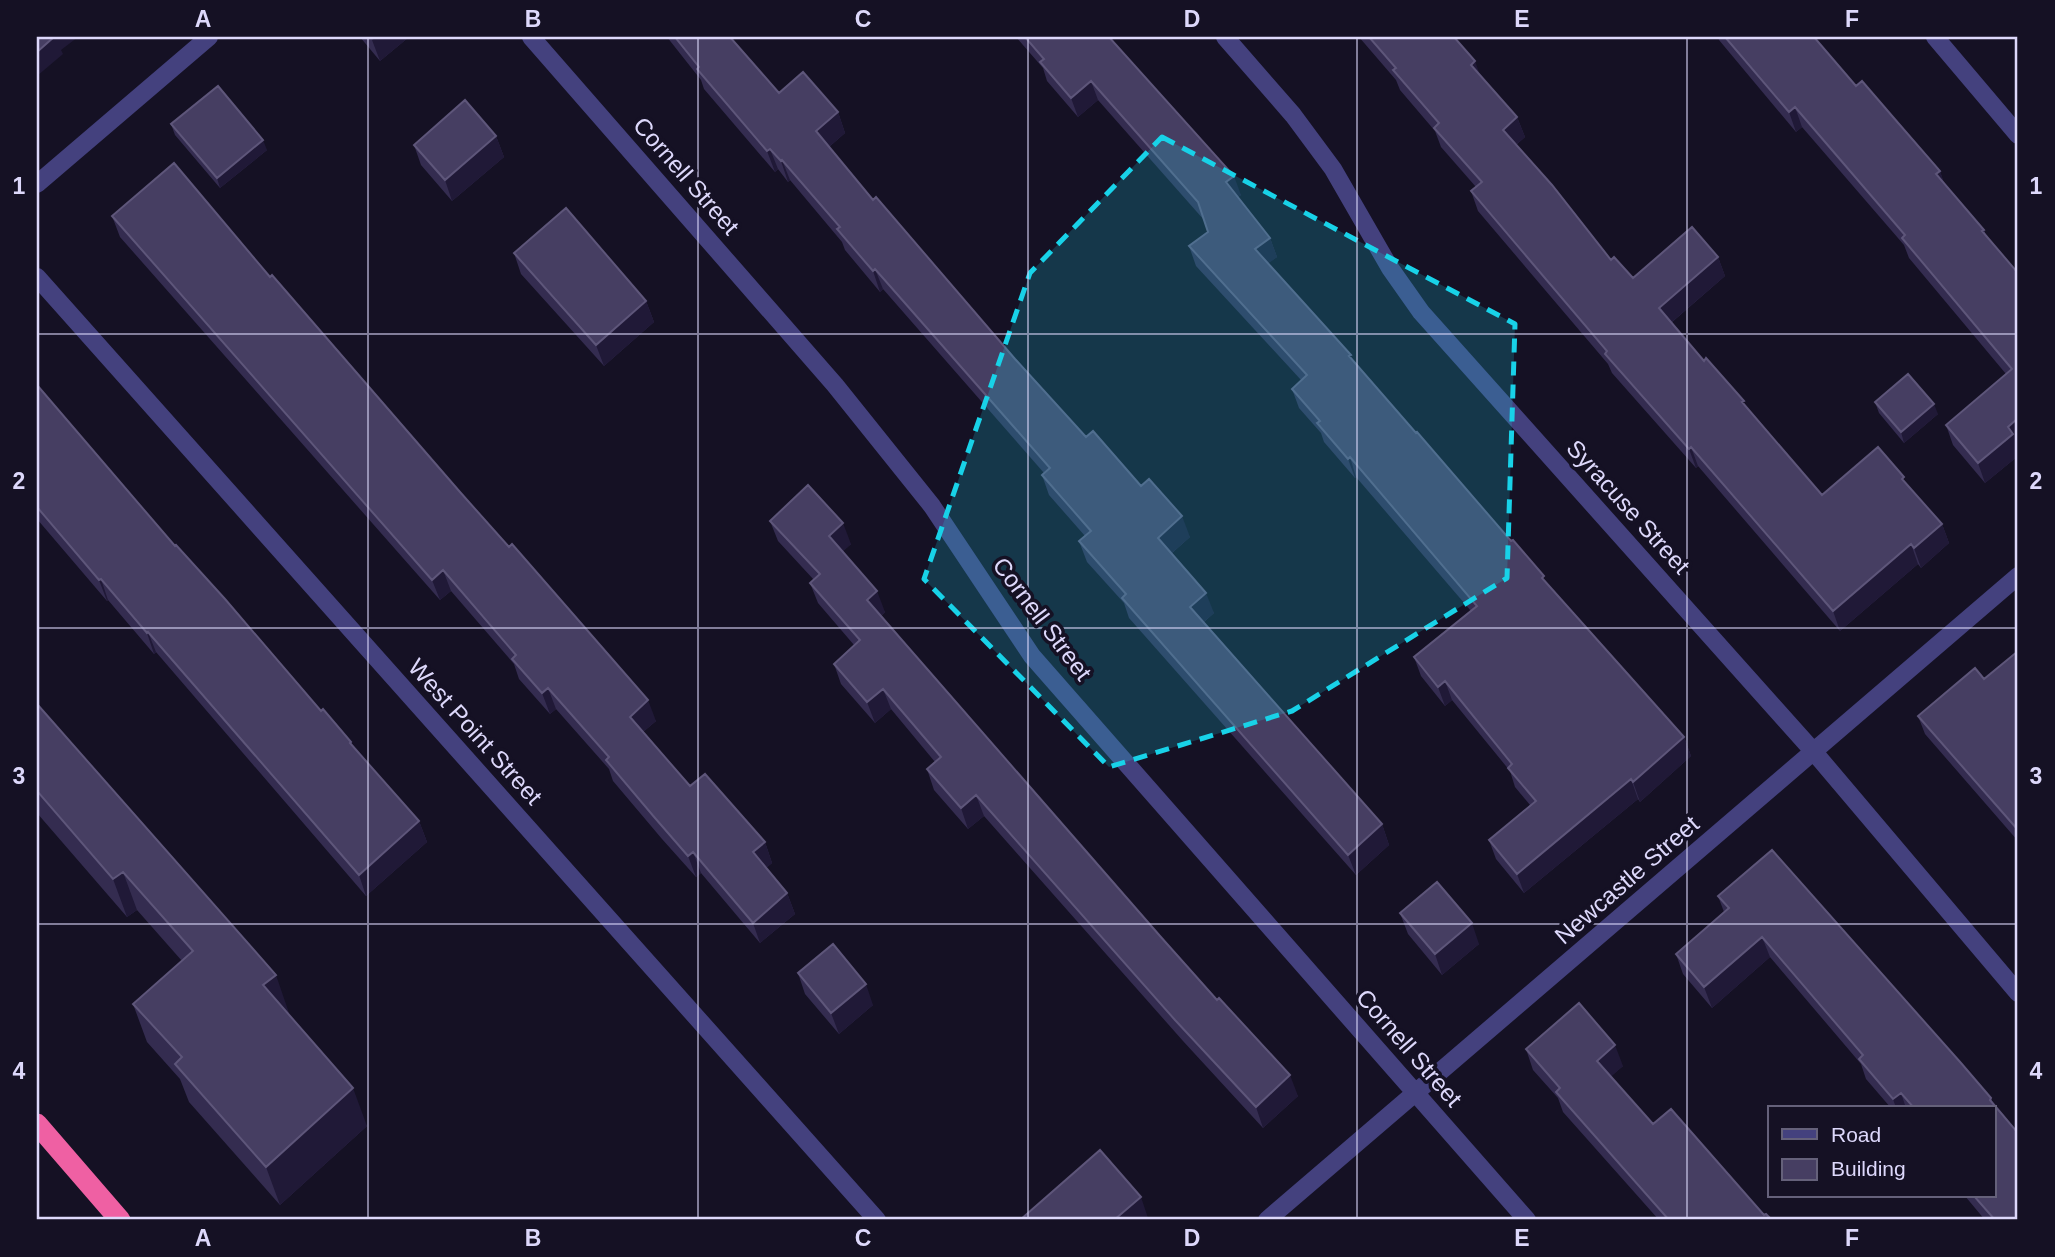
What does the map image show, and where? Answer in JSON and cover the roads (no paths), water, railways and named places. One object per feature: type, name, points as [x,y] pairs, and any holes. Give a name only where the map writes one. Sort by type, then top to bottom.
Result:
[{"type":"highway","points":[[37,1124],[120,1220]]},
{"type":"street","points":[[37,184],[209,37]]},
{"type":"street","name":"Cornell Street","points":[[531,37],[835,386],[932,506],[1032,656],[1527,1220]]},
{"type":"street","name":"Syracuse Street","points":[[1224,37],[1293,116],[1333,169],[1390,268],[1420,312],[1814,752],[2018,993]]},
{"type":"street","points":[[1936,37],[2018,135]]},
{"type":"street","name":"West Point Street","points":[[37,276],[877,1220]]},
{"type":"street","name":"Newcastle Street","points":[[1267,1220],[2018,576]]}]
